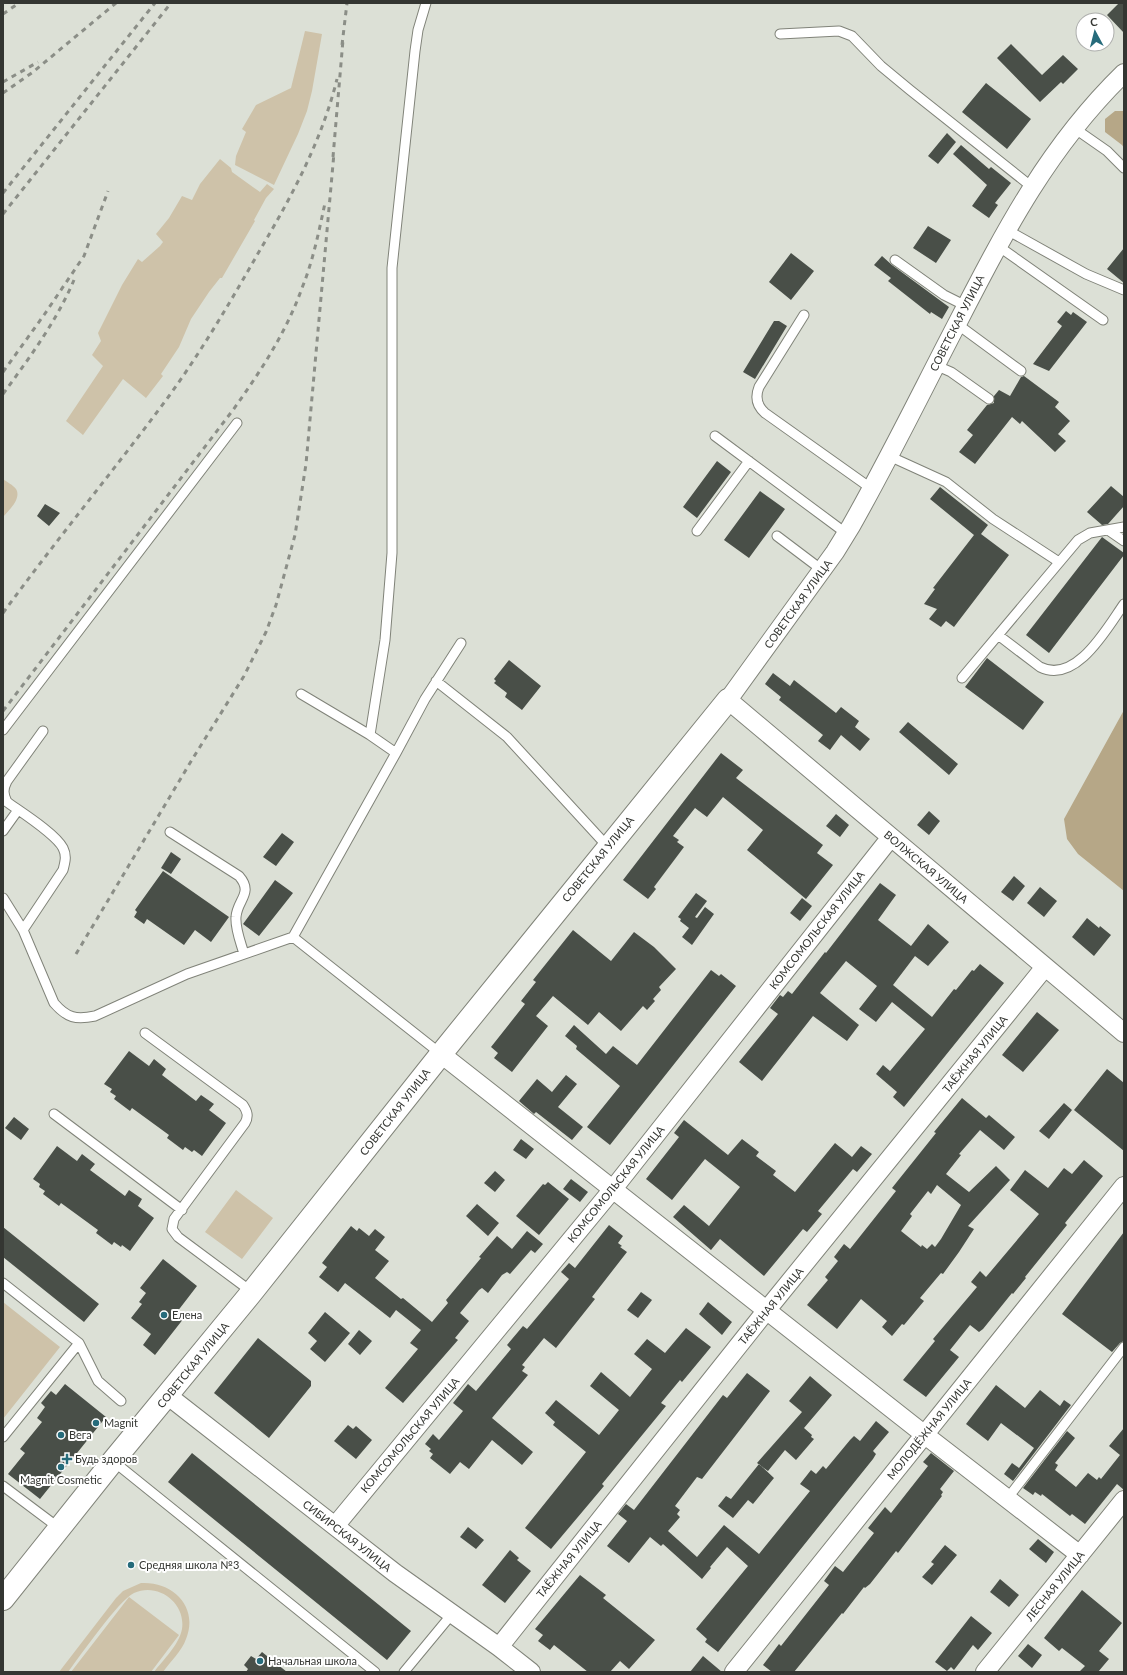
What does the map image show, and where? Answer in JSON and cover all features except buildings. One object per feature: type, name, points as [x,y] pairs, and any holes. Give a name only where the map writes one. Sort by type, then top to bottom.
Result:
[{"type":"street","name":"СОВЕТСКАЯ УЛИЦА","points":[[3,1599],[113,1460],[141,1418],[167,1395],[252,1292],[441,1054],[728,700],[822,570],[846,534],[872,489],[1006,230],[1032,187],[1074,128],[1100,97],[1124,73]]},
{"type":"street","name":"ВОЛЖСКАЯ УЛИЦА","points":[[728,700],[1124,1033]]},
{"type":"street","name":"КОМСОМОЛЬСКАЯ УЛИЦА","points":[[334,1526],[613,1189],[890,837]]},
{"type":"street","name":"ТАЁЖНАЯ УЛИЦА","points":[[499,1647],[766,1311],[1045,967]]},
{"type":"street","points":[[441,1054],[766,1311],[1080,1555]]},
{"type":"street","name":"МОЛОДЁЖНАЯ УЛИЦА","points":[[734,1672],[1124,1186]]},
{"type":"street","name":"СИБИРСКАЯ УЛИЦА","points":[[167,1395],[395,1573],[452,1614],[472,1632],[499,1647],[531,1672]]},
{"type":"street","name":"ЛЕСНАЯ УЛИЦА","points":[[985,1672],[1124,1500]]},
{"type":"lane","points":[[370,735],[385,640],[392,553],[392,268],[415,51],[418,30],[426,3]]},
{"type":"lane","points":[[780,34],[839,31],[848,33],[881,66],[1032,187]]},
{"type":"lane","points":[[1074,128],[1107,150],[1124,168]]},
{"type":"lane","points":[[1006,230],[1086,274],[1124,290]]},
{"type":"lane","points":[[998,246],[1103,320]]},
{"type":"lane","points":[[895,260],[944,295],[966,306]]},
{"type":"lane","points":[[804,315],[759,387],[757,392],[757,401],[765,413],[872,489]]},
{"type":"lane","points":[[957,324],[1022,371]]},
{"type":"lane","points":[[936,365],[951,372],[989,399]]},
{"type":"lane","points":[[3,730],[237,423]]},
{"type":"lane","points":[[715,436],[846,534]]},
{"type":"lane","points":[[889,456],[946,482],[989,517],[1059,562]]},
{"type":"lane","points":[[696,531],[749,461]]},
{"type":"lane","points":[[962,678],[1078,540],[1090,532],[1124,527]]},
{"type":"lane","points":[[1108,530],[1124,542]]},
{"type":"lane","points":[[777,536],[822,570]]},
{"type":"lane","points":[[998,635],[1045,670],[1058,670],[1074,664],[1088,654],[1124,604]]},
{"type":"lane","points":[[3,898],[23,930],[54,1002],[62,1012],[82,1019],[96,1016],[187,974],[293,938],[425,699],[461,643]]},
{"type":"lane","points":[[436,681],[507,737],[608,847]]},
{"type":"lane","points":[[301,694],[370,735],[396,753]]},
{"type":"lane","points":[[23,930],[63,870],[66,859],[58,840],[7,802],[4,796],[4,788],[43,731]]},
{"type":"lane","points":[[3,831],[18,810]]},
{"type":"lane","points":[[170,832],[239,876],[244,882],[246,888],[236,918],[244,954]]},
{"type":"lane","points":[[293,938],[441,1054]]},
{"type":"lane","points":[[145,1033],[243,1105],[248,1114],[245,1123],[182,1210],[173,1224],[172,1229],[175,1234],[252,1292]]},
{"type":"lane","points":[[54,1114],[182,1210]]},
{"type":"lane","points":[[3,1283],[79,1343],[98,1381],[121,1401]]},
{"type":"lane","points":[[3,1437],[79,1343]]},
{"type":"lane","points":[[1007,1498],[1124,1347]]},
{"type":"lane","points":[[113,1460],[375,1672]]},
{"type":"lane","points":[[3,1486],[59,1528]]},
{"type":"lane","points":[[404,1672],[452,1614]]},
{"type":"shaded area","points":[[305,31],[322,34],[312,91],[307,111],[298,134],[274,185],[235,165],[236,156],[246,132],[242,129],[256,105],[291,88]]},
{"type":"shaded area","points":[[1115,111],[1124,111],[1124,148],[1105,132],[1105,119]]},
{"type":"shaded area","points":[[220,159],[231,168],[232,172],[260,192],[267,184],[274,189],[266,198],[254,220],[255,221],[222,278],[220,278],[209,292],[191,319],[179,347],[161,374],[163,376],[146,398],[123,379],[83,435],[66,421],[103,366],[92,355],[101,341],[98,333],[122,285],[138,259],[142,262],[163,242],[156,234],[169,218],[182,196],[192,200],[200,184]]},
{"type":"shaded area","points":[[3,479],[16,489],[17,497],[14,504],[3,517]]},
{"type":"shaded area","points":[[1124,710],[1124,891],[1078,854],[1067,839],[1064,819]]},
{"type":"shaded area","points":[[236,1190],[273,1218],[242,1259],[205,1232]]},
{"type":"shaded area","points":[[3,1302],[60,1347],[3,1419]]},
{"type":"shaded area","points":[[141,1583],[163,1586],[173,1591],[186,1607],[189,1616],[189,1627],[186,1639],[179,1652],[163,1672],[154,1672],[178,1641],[182,1629],[180,1611],[175,1603],[161,1593],[152,1590],[143,1590],[134,1593],[119,1606],[68,1672],[59,1672],[116,1598],[123,1591]]},
{"type":"shaded area","points":[[129,1597],[179,1635],[151,1672],[71,1672]]},
{"type":"railway","points":[[3,14],[19,3]]},
{"type":"railway","points":[[3,93],[33,72],[116,3]]},
{"type":"railway","points":[[3,193],[155,3]]},
{"type":"railway","points":[[3,214],[171,3]]},
{"type":"railway","points":[[342,45],[347,3]]},
{"type":"railway","points":[[333,157],[343,40]]},
{"type":"railway","points":[[3,82],[38,62]]},
{"type":"railway","points":[[3,613],[169,396],[205,342],[272,230],[305,167],[323,124],[337,79]]},
{"type":"railway","points":[[76,954],[190,763],[244,676],[266,632],[276,605],[295,535],[306,464],[334,153]]},
{"type":"railway","points":[[3,372],[84,256],[108,191]]},
{"type":"railway","points":[[3,711],[233,410],[272,352],[296,305],[306,278],[313,257],[325,203]]},
{"type":"railway","points":[[3,394],[33,353],[51,325],[74,280]]},
{"type":"place","name":"Елена","points":[[164,1315]]},
{"type":"place","name":"Magnit","points":[[96,1423]]},
{"type":"place","name":"Вега","points":[[61,1435]]},
{"type":"place","name":"Будь здоров","points":[[67,1459]]},
{"type":"place","name":"Magnit Cosmetic","points":[[61,1467]]},
{"type":"place","name":"Средняя школа №3","points":[[131,1565]]},
{"type":"place","name":"Начальная школа","points":[[260,1661]]}]
